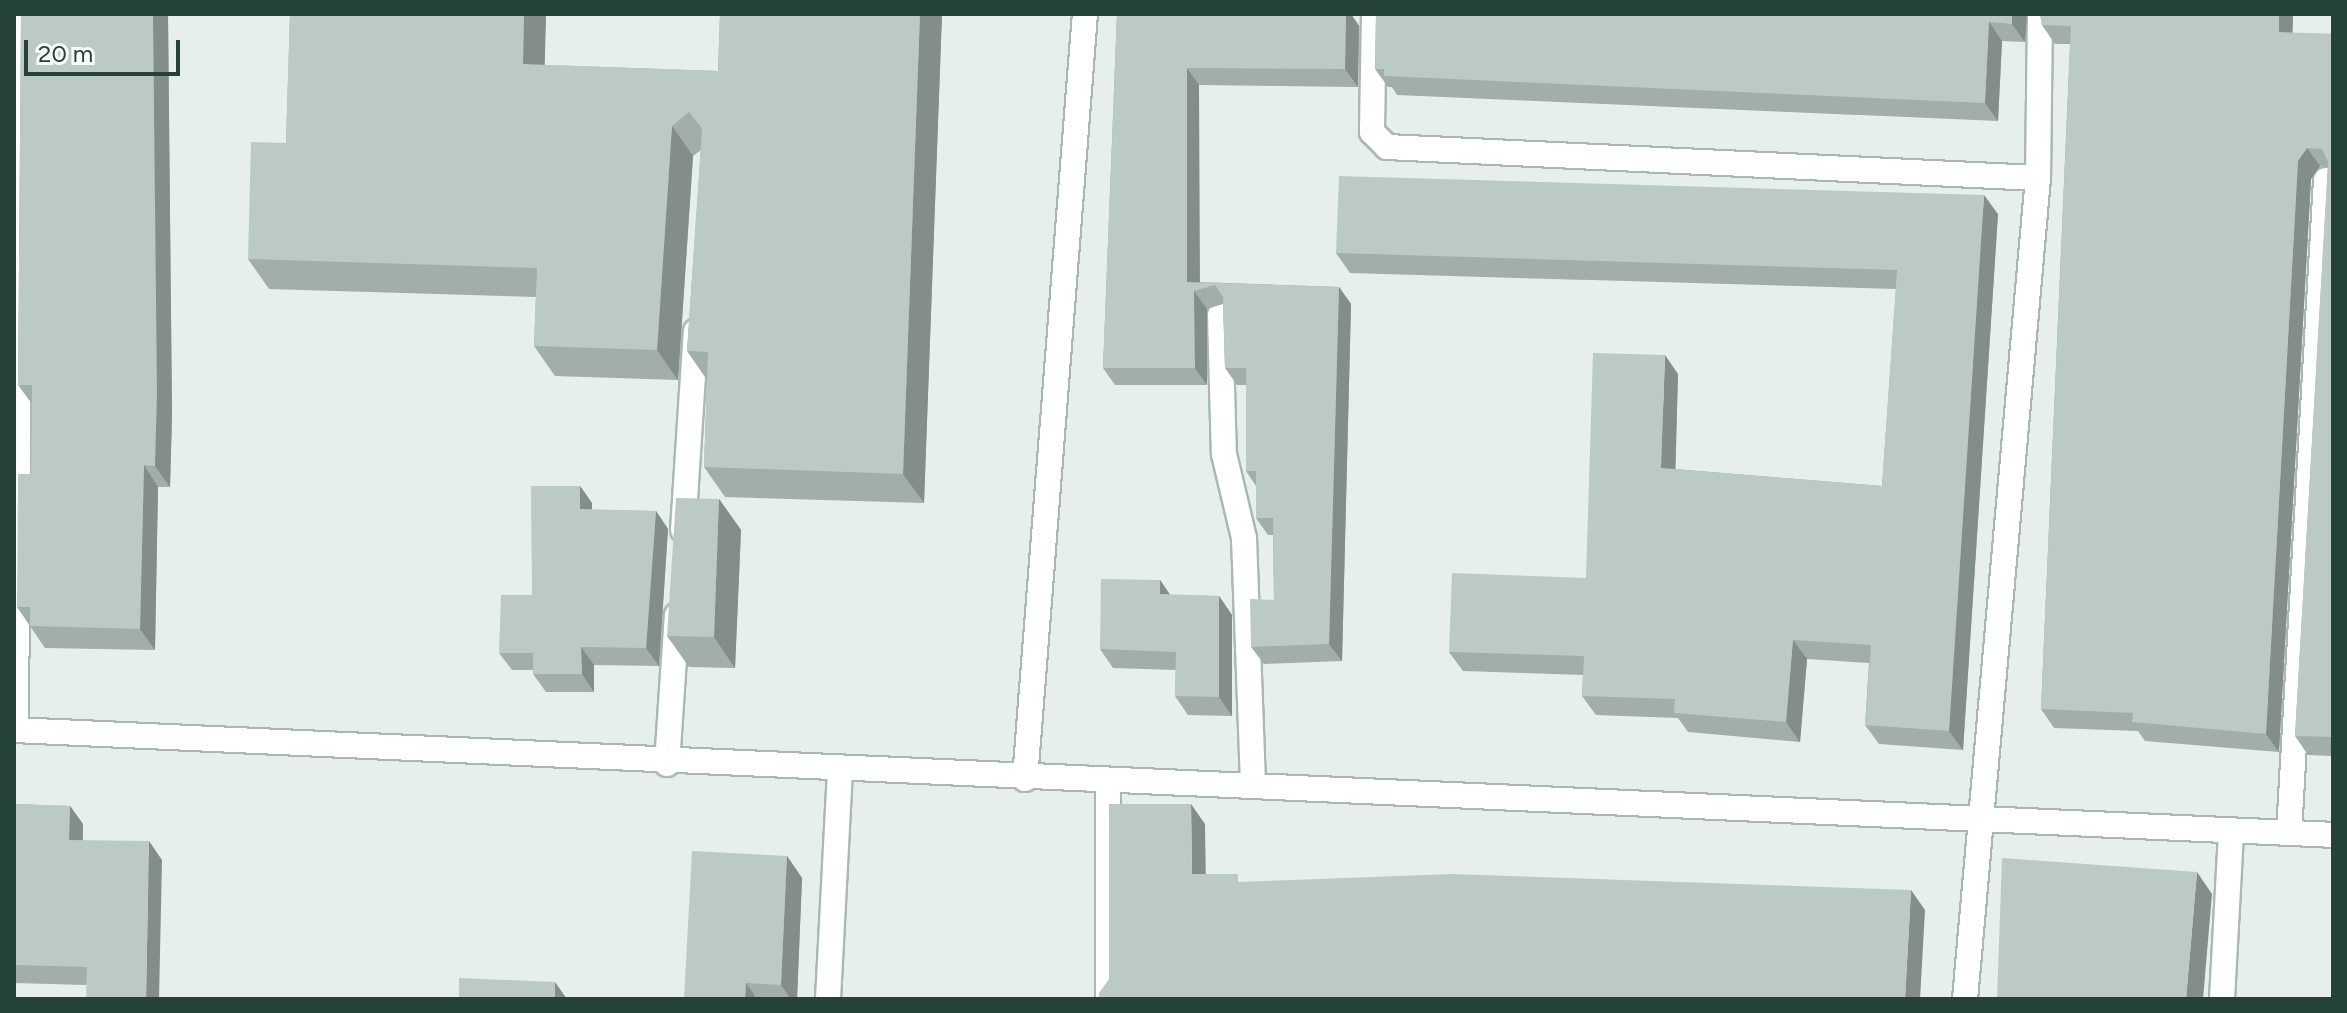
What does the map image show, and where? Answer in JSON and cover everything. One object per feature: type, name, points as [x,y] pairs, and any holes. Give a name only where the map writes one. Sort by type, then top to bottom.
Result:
[{"type":"street","points":[[21,14],[15,730],[667,764],[1253,786],[1976,823],[2333,835]]},
{"type":"street","points":[[1025,779],[1085,14]]},
{"type":"street","points":[[1374,14],[1372,132],[1387,147],[2038,178]]},
{"type":"street","points":[[1965,999],[1976,823],[2038,178],[2040,14]]},
{"type":"street","points":[[2289,833],[2326,180]]},
{"type":"street","points":[[681,562],[699,297]]},
{"type":"street","points":[[1220,315],[1224,454],[1244,538],[1253,786]]},
{"type":"street","points":[[667,764],[679,593]]},
{"type":"street","points":[[828,999],[840,771]]},
{"type":"street","points":[[1108,782],[1108,999]]},
{"type":"street","points":[[2222,999],[2231,832]]},
{"type":"building","points":[[21,14],[153,14],[157,393],[155,466],[144,465],[140,629],[30,626],[30,607],[17,607],[18,474],[31,474],[32,385],[18,385]]},
{"type":"building","points":[[290,14],[524,14],[523,64],[718,71],[720,14],[920,14],[903,474],[704,467],[708,352],[687,351],[702,128],[689,112],[672,126],[657,350],[534,346],[537,268],[248,259],[251,142],[286,143]]},
{"type":"building","points":[[1117,14],[1346,14],[1345,69],[1187,68],[1187,282],[1339,287],[1329,644],[1251,647],[1250,599],[1274,600],[1273,518],[1256,518],[1256,471],[1246,471],[1246,368],[1225,368],[1223,297],[1215,285],[1194,291],[1195,368],[1103,368]]},
{"type":"building","points":[[1376,14],[2012,14],[2012,24],[1989,22],[1985,103],[1384,76],[1384,69],[1375,69]]},
{"type":"building","points":[[2040,14],[2279,14],[2279,32],[2333,34],[2333,737],[2295,736],[2328,162],[2322,149],[2307,148],[2298,161],[2266,734],[2132,722],[2133,713],[2041,709],[2071,26],[2042,25]]},
{"type":"building","points":[[1339,176],[1984,195],[1949,731],[1865,725],[1871,645],[1793,640],[1786,722],[1674,713],[1675,699],[1582,696],[1584,656],[1449,652],[1452,573],[1586,578],[1593,353],[1665,355],[1661,468],[1882,486],[1897,270],[1336,253]]},
{"type":"building","points":[[531,486],[580,486],[580,509],[656,511],[646,648],[581,647],[582,674],[533,674],[533,653],[499,653],[501,595],[532,595]]},
{"type":"building","points":[[676,498],[719,499],[714,637],[667,636]]},
{"type":"building","points":[[1101,579],[1160,580],[1160,594],[1219,596],[1219,697],[1175,696],[1176,652],[1100,649]]},
{"type":"building","points":[[14,804],[70,806],[69,840],[149,841],[146,999],[86,999],[87,967],[14,965]]},
{"type":"building","points":[[1109,804],[1191,804],[1192,874],[1238,874],[1238,882],[1453,874],[1911,890],[1905,999],[1099,999],[1099,993],[1109,979]]},
{"type":"building","points":[[692,851],[787,856],[781,985],[746,983],[745,999],[684,999]]},
{"type":"building","points":[[2002,858],[2197,872],[2186,999],[1997,999]]},
{"type":"building","points":[[459,978],[555,982],[555,999],[314,999],[459,997]]}]
